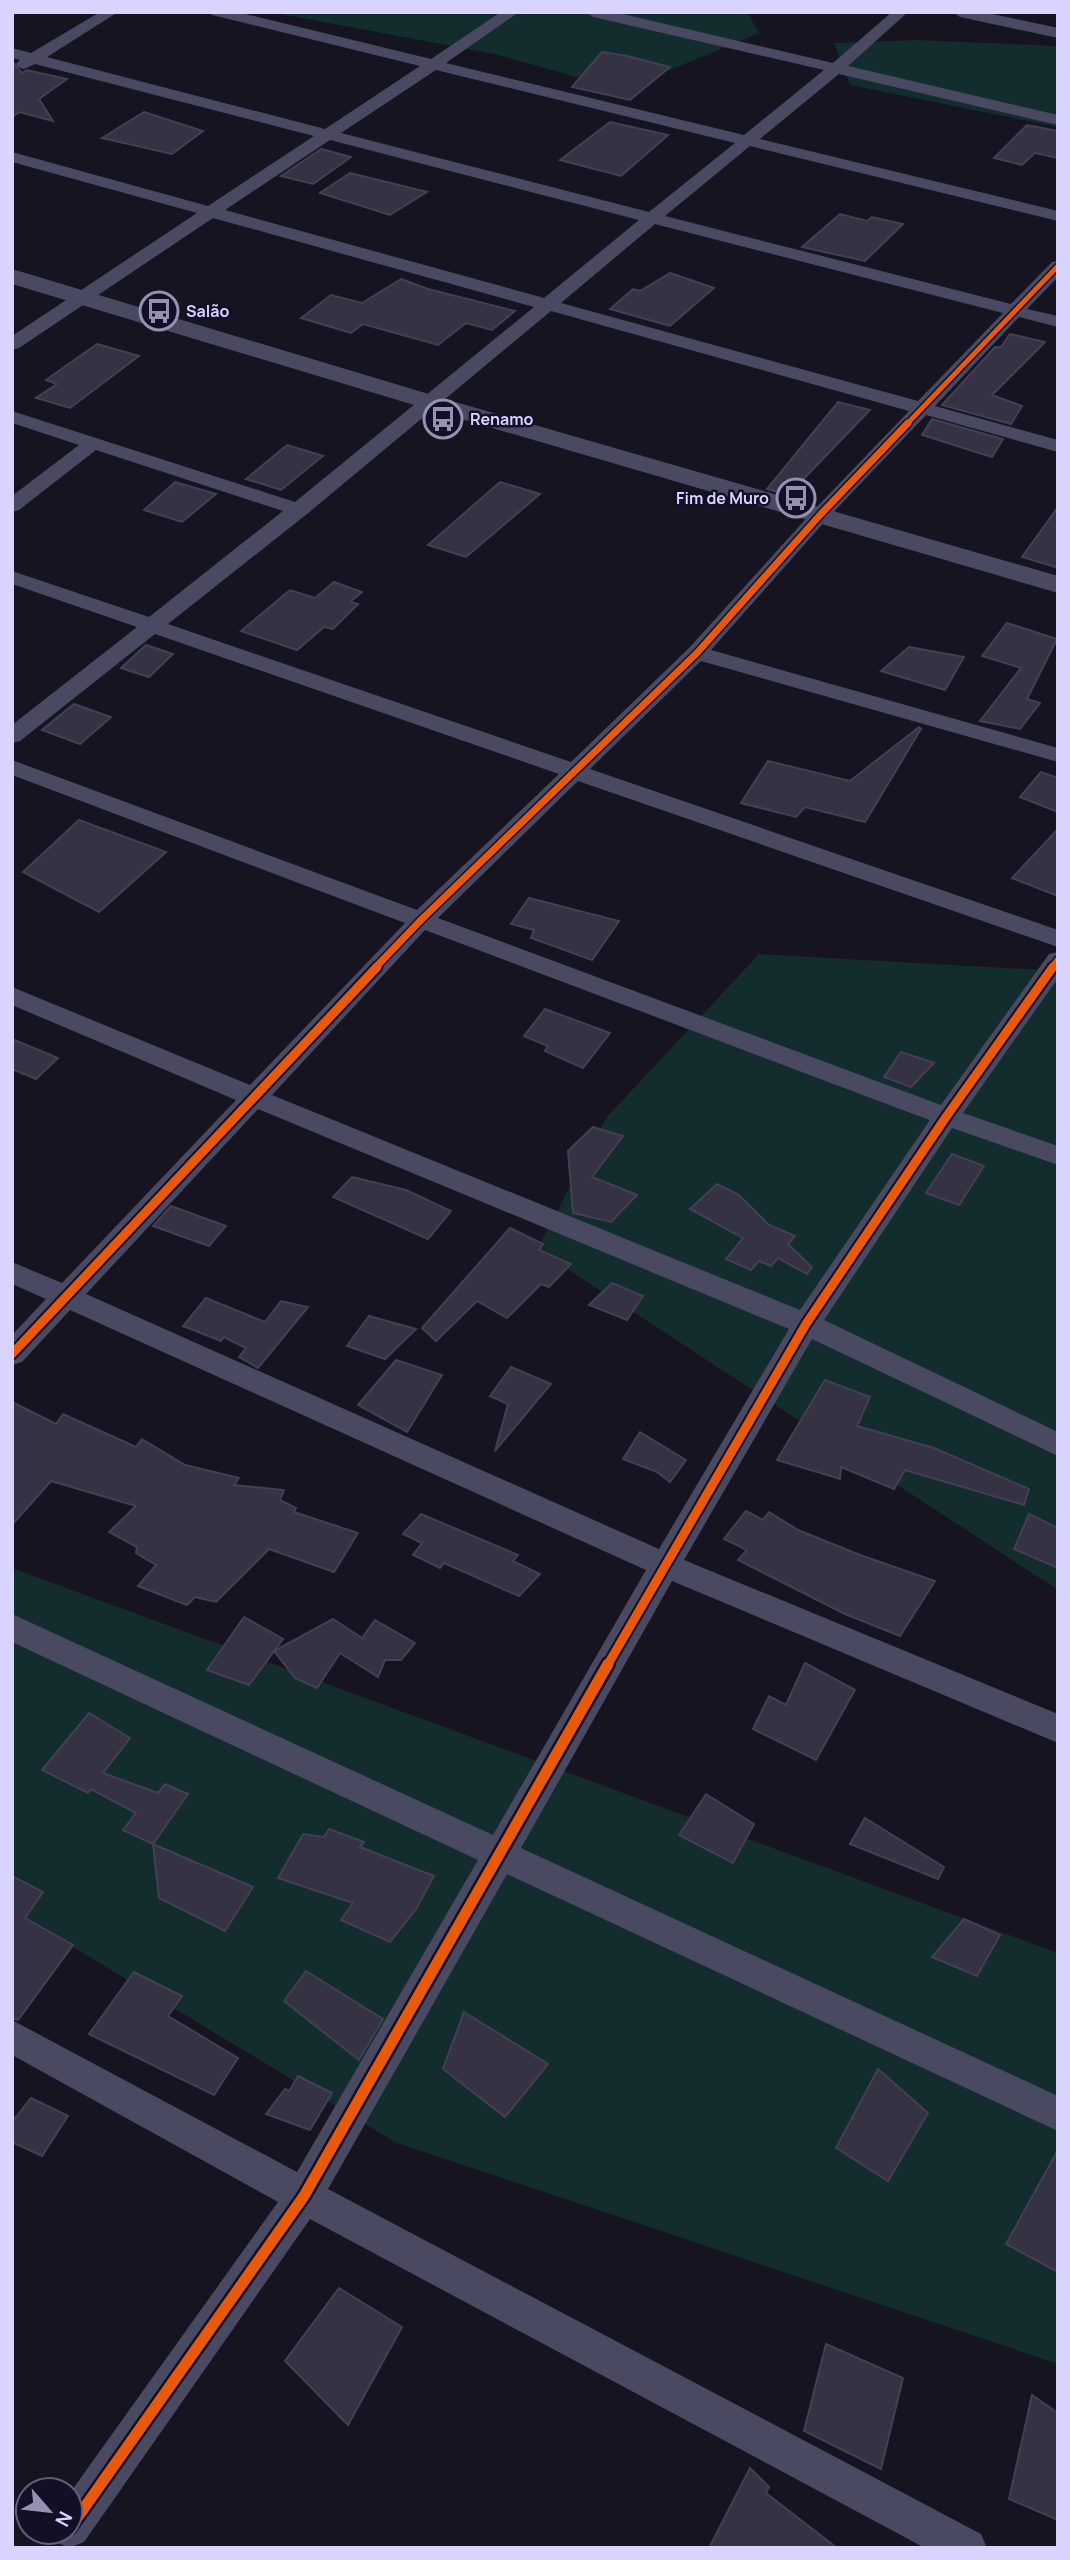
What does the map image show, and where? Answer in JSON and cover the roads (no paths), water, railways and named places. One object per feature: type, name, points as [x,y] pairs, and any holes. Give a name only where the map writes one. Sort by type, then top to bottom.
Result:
[{"type":"street","points":[[12,71],[111,12]]},
{"type":"street","points":[[217,12],[1058,216]]},
{"type":"street","points":[[12,344],[512,12]]},
{"type":"street","points":[[593,12],[1058,120]]},
{"type":"street","points":[[12,736],[300,510],[746,141],[837,70],[901,12]]},
{"type":"street","points":[[960,12],[1058,33]]},
{"type":"street","points":[[12,53],[1058,322]]},
{"type":"street","points":[[12,157],[1058,446]]},
{"type":"street","points":[[12,1354],[421,920],[697,653],[820,515],[1058,266]]},
{"type":"street","points":[[12,276],[430,402],[1058,585]]},
{"type":"street","points":[[12,417],[300,510]]},
{"type":"street","points":[[12,506],[92,444]]},
{"type":"street","points":[[12,577],[1058,939]]},
{"type":"street","points":[[697,653],[1058,755]]},
{"type":"street","points":[[12,767],[946,1117],[1058,1156]]},
{"type":"street","points":[[84,2508],[304,2196],[665,1565],[807,1324],[946,1117],[1058,960]]},
{"type":"street","points":[[12,995],[807,1324],[1058,1445]]},
{"type":"street","points":[[12,1272],[665,1565],[1058,1729]]},
{"type":"street","points":[[12,1627],[1058,2114]]},
{"type":"street","points":[[12,2036],[304,2196],[967,2548]]},
{"type":"place","name":"Salão","points":[[159,311]]},
{"type":"place","name":"Renamo","points":[[443,419]]},
{"type":"place","name":"Fim de Muro","points":[[796,498]]}]
